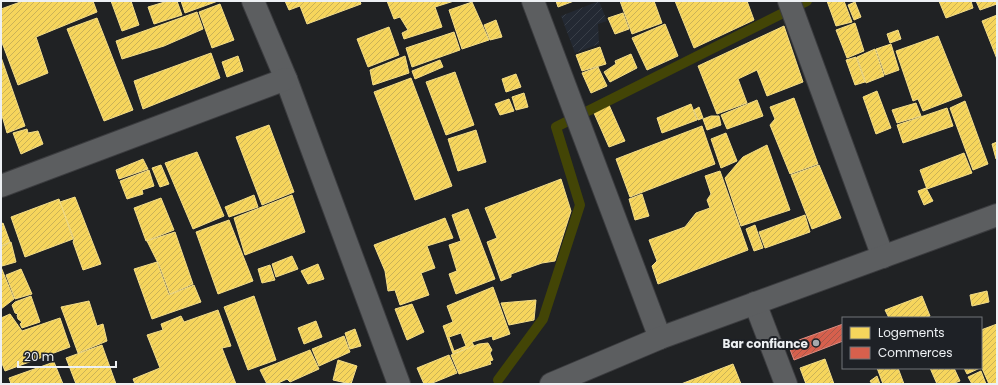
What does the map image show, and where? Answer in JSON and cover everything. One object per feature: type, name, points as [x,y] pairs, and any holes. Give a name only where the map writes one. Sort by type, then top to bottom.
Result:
[{"type":"street","points":[[253,1],[286,79],[399,384]]},
{"type":"street","points":[[533,1],[660,338]]},
{"type":"street","points":[[789,1],[883,257]]},
{"type":"street","points":[[1,186],[286,79]]},
{"type":"street","points":[[551,384],[660,338],[997,215]]},
{"type":"street","points":[[755,303],[786,384]]},
{"type":"shaded area","points":[[599,1],[607,21],[598,24],[599,44],[575,53],[561,16]]},
{"type":"building: Logements","points":[[23,1],[93,1],[97,12],[36,37],[48,73],[18,85],[1,40],[1,9]]},
{"type":"building: Logements","points":[[111,1],[131,1],[139,25],[122,31]]},
{"type":"building: Logements","points":[[168,1],[177,1],[182,15],[154,24],[148,7]]},
{"type":"building: Logements","points":[[181,1],[218,1],[185,13]]},
{"type":"building: Logements","points":[[285,1],[360,1],[361,4],[307,24],[300,6],[289,10]]},
{"type":"building: Logements","points":[[387,1],[454,1],[435,7],[442,27],[404,39],[402,33],[408,30],[400,17],[394,19]]},
{"type":"building: Logements","points":[[556,1],[574,1],[558,7]]},
{"type":"building: Logements","points":[[620,1],[654,1],[662,23],[632,34]]},
{"type":"building: Logements","points":[[675,1],[747,1],[754,20],[694,48]]},
{"type":"building: Logements","points":[[827,1],[844,1],[852,22],[836,26]]},
{"type":"building: Logements","points":[[939,1],[971,1],[973,8],[946,18]]},
{"type":"building: Logements","points":[[976,1],[997,1],[997,4],[980,10]]},
{"type":"building: Logements","points":[[472,2],[489,40],[462,49],[449,10]]},
{"type":"building: Logements","points":[[855,2],[861,17],[854,20],[848,5]]},
{"type":"building: Logements","points":[[220,4],[234,40],[212,48],[199,12]]},
{"type":"building: Logements","points":[[197,12],[203,29],[164,46],[122,59],[116,41]]},
{"type":"building: Logements","points":[[623,13],[629,29],[615,34],[608,18]]},
{"type":"building: Logements","points":[[997,15],[997,59],[982,21]]},
{"type":"building: Logements","points":[[97,18],[133,110],[104,121],[67,29]]},
{"type":"building: Logements","points":[[496,20],[502,37],[490,40],[484,25]]},
{"type":"building: Logements","points":[[855,23],[864,51],[847,58],[836,30]]},
{"type":"building: Logements","points":[[665,24],[678,56],[647,70],[632,38]]},
{"type":"building: Logements","points":[[784,26],[803,82],[767,96],[757,70],[738,79],[747,103],[717,114],[698,66]]},
{"type":"building: Logements","points":[[389,27],[399,55],[368,67],[357,39]]},
{"type":"building: Logements","points":[[898,30],[901,39],[890,43],[887,34]]},
{"type":"building: Logements","points":[[454,32],[460,50],[412,67],[406,48]]},
{"type":"building: Logements","points":[[938,36],[962,96],[923,111],[918,99],[913,101],[896,51]]},
{"type":"building: Logements","points":[[891,44],[899,70],[885,75],[876,49]]},
{"type":"building: Logements","points":[[600,47],[606,64],[582,71],[576,55]]},
{"type":"building: Logements","points":[[875,49],[884,76],[866,83],[857,57]]},
{"type":"building: Logements","points":[[211,53],[220,78],[143,109],[134,81]]},
{"type":"building: Logements","points":[[631,54],[637,68],[610,82],[604,72],[616,64],[615,61]]},
{"type":"building: Logements","points":[[238,56],[243,71],[227,77],[222,62]]},
{"type":"building: Logements","points":[[405,56],[409,73],[373,85],[370,70]]},
{"type":"building: Logements","points":[[1,57],[25,126],[7,133],[1,112]]},
{"type":"building: Logements","points":[[856,57],[865,82],[855,85],[846,60]]},
{"type":"building: Logements","points":[[440,60],[443,67],[415,79],[412,71]]},
{"type":"building: Logements","points":[[598,67],[607,86],[591,93],[582,73]]},
{"type":"building: Logements","points":[[455,72],[474,125],[446,135],[426,82]]},
{"type":"building: Logements","points":[[516,74],[521,87],[506,92],[502,79]]},
{"type":"building: Logements","points":[[411,78],[452,186],[415,200],[374,92]]},
{"type":"building: Logements","points":[[877,91],[891,128],[876,134],[863,97]]},
{"type":"building: Logements","points":[[524,93],[528,107],[516,110],[512,97]]},
{"type":"building: Logements","points":[[794,98],[818,164],[790,174],[770,125],[775,119],[770,107]]},
{"type":"building: Logements","points":[[509,99],[514,111],[500,115],[495,104]]},
{"type":"building: Logements","points":[[757,100],[763,116],[727,129],[721,115]]},
{"type":"building: Logements","points":[[965,101],[988,164],[973,170],[950,108]]},
{"type":"building: Logements","points":[[916,103],[921,116],[897,123],[892,110]]},
{"type":"building: Logements","points":[[691,104],[697,120],[662,133],[657,118]]},
{"type":"building: Logements","points":[[609,105],[625,141],[609,147],[594,113]]},
{"type":"building: Logements","points":[[699,107],[703,118],[698,120],[694,110]]},
{"type":"building: Logements","points":[[947,108],[953,126],[903,143],[897,125]]},
{"type":"building: Logements","points":[[711,116],[719,116],[721,125],[707,130],[703,119]]},
{"type":"building: Logements","points":[[269,125],[294,192],[262,205],[236,137]]},
{"type":"building: Logements","points":[[702,126],[715,164],[630,197],[616,159]]},
{"type":"building: Logements","points":[[27,129],[28,133],[38,131],[43,144],[21,154],[13,133]]},
{"type":"building: Logements","points":[[476,130],[486,162],[458,171],[448,139]]},
{"type":"building: Logements","points":[[726,133],[737,161],[721,168],[711,139]]},
{"type":"building: Logements","points":[[997,142],[997,159],[996,159],[992,144]]},
{"type":"building: Logements","points":[[767,145],[790,210],[741,226],[725,178],[743,157]]},
{"type":"building: Logements","points":[[197,152],[224,216],[193,229],[165,163]]},
{"type":"building: Logements","points":[[964,153],[972,173],[927,189],[920,170]]},
{"type":"building: Logements","points":[[143,159],[148,169],[119,179],[116,170]]},
{"type":"building: Logements","points":[[161,165],[169,184],[160,187],[152,168]]},
{"type":"building: Logements","points":[[819,165],[841,218],[812,229],[791,175]]},
{"type":"building: Logements","points":[[149,170],[154,186],[142,190],[143,194],[127,199],[120,181]]},
{"type":"building: Logements","points":[[720,171],[748,250],[658,284],[652,266],[657,261],[649,240],[685,227],[696,213],[710,208],[707,200],[711,194],[705,176]]},
{"type":"building: Logements","points":[[561,179],[571,211],[555,261],[542,263],[511,274],[511,277],[501,281],[487,242],[497,238],[485,208]]},
{"type":"building: Logements","points":[[926,188],[933,201],[924,205],[918,191]]},
{"type":"building: Logements","points":[[642,194],[649,216],[635,220],[629,199]]},
{"type":"building: Logements","points":[[254,195],[258,207],[229,217],[225,207]]},
{"type":"building: Logements","points":[[292,195],[305,232],[245,255],[234,218]]},
{"type":"building: Logements","points":[[75,197],[101,264],[83,270],[73,242],[74,239],[60,202]]},
{"type":"building: Logements","points":[[161,198],[174,230],[146,241],[134,208]]},
{"type":"building: Logements","points":[[59,199],[73,239],[25,257],[11,217]]},
{"type":"building: Logements","points":[[468,209],[495,279],[456,294],[449,274],[457,271],[449,245],[461,241],[452,215]]},
{"type":"building: Logements","points":[[805,215],[810,232],[765,248],[759,232]]},
{"type":"building: Logements","points":[[445,218],[453,238],[427,246],[435,268],[421,273],[429,295],[400,305],[395,290],[388,291],[385,271],[374,245]]},
{"type":"building: Logements","points":[[229,220],[253,281],[218,294],[196,232]]},
{"type":"building: Logements","points":[[3,223],[10,242],[1,246],[1,224]]},
{"type":"building: Logements","points":[[755,225],[763,248],[754,251],[746,229]]},
{"type":"building: Logements","points":[[175,232],[193,284],[170,294],[160,267],[147,241]]},
{"type":"building: Logements","points":[[11,242],[16,262],[2,266],[1,247]]},
{"type":"building: Logements","points":[[292,256],[298,269],[276,277],[272,264]]},
{"type":"building: Logements","points":[[157,262],[169,295],[194,285],[201,302],[152,319],[134,269]]},
{"type":"building: Logements","points":[[318,264],[324,279],[308,284],[301,271]]},
{"type":"building: Logements","points":[[270,265],[275,280],[262,283],[258,269]]},
{"type":"building: Logements","points":[[1,267],[14,299],[1,309]]},
{"type":"building: Logements","points":[[21,269],[32,294],[15,299],[6,275]]},
{"type":"building: Logements","points":[[493,287],[510,334],[493,340],[492,336],[472,342],[474,346],[453,354],[443,326],[453,322],[447,306]],"holes":[[[461,333],[466,346],[454,351],[449,337]]]},
{"type":"building: Logements","points":[[987,291],[989,302],[972,306],[970,295]]},
{"type":"building: Logements","points":[[31,296],[40,322],[22,328],[20,324],[22,322],[18,319],[18,314],[15,313],[12,305],[15,302]]},
{"type":"building: Logements","points":[[254,296],[276,360],[248,370],[224,307]]},
{"type":"building: Logements","points":[[922,296],[930,316],[888,317],[885,310]]},
{"type":"building: Logements","points":[[536,300],[534,320],[509,325],[501,303]]},
{"type":"building: Logements","points":[[89,301],[97,326],[103,324],[107,341],[78,353],[61,307]]},
{"type":"building: Logements","points":[[412,304],[424,332],[407,340],[395,309]]},
{"type":"building: Logements","points":[[218,310],[231,346],[222,348],[236,384],[135,384],[133,379],[160,368],[147,335],[163,330],[161,324],[181,316],[184,322]]},
{"type":"building: Logements","points":[[10,314],[22,331],[60,318],[70,347],[5,371],[1,361],[1,318]]},
{"type":"building: Logements","points":[[316,321],[322,337],[304,344],[298,328]]},
{"type":"building: Logements","points":[[997,324],[997,384],[989,384],[982,368],[982,330]]},
{"type":"building: Logements","points":[[355,329],[361,346],[350,349],[345,333]]},
{"type":"building: Logements","points":[[344,336],[350,352],[319,366],[312,349]]},
{"type":"building: Logements","points":[[488,343],[492,350],[490,353],[493,360],[490,361],[491,364],[459,374],[451,355],[479,344]]},
{"type":"building: Logements","points":[[102,345],[116,384],[76,384],[66,358]]},
{"type":"building: Logements","points":[[310,350],[319,369],[290,382],[287,379],[276,384],[267,384],[260,370]]},
{"type":"building: Logements","points":[[449,355],[457,373],[430,384],[424,384],[417,368]]},
{"type":"building: Logements","points":[[825,359],[834,384],[806,384],[800,368]]},
{"type":"building: Logements","points":[[338,360],[357,366],[351,384],[333,380]]},
{"type":"building: Logements","points":[[54,362],[63,384],[11,384],[9,378]]},
{"type":"building: Logements","points":[[733,364],[741,384],[681,384]]},
{"type":"building: Logements","points":[[877,369],[898,369],[904,384],[883,384]]},
{"type":"building: Logements","points":[[930,369],[954,369],[960,381],[952,384],[937,384]]},
{"type":"building: Logements","points":[[964,369],[978,369],[967,374]]},
{"type":"building: Logements","points":[[981,371],[986,384],[972,384],[968,377]]},
{"type":"building: Logements","points":[[877,376],[880,384],[872,384],[870,381]]},
{"type":"building: Commerces","name":"Bar confiance","points":[[842,324],[842,341],[794,360],[788,344]]},
{"type":"waterway","points":[[498,380],[543,319],[580,205],[556,127],[807,1]]},
{"type":"place","name":"Bar confiance","points":[[816,343]]}]
